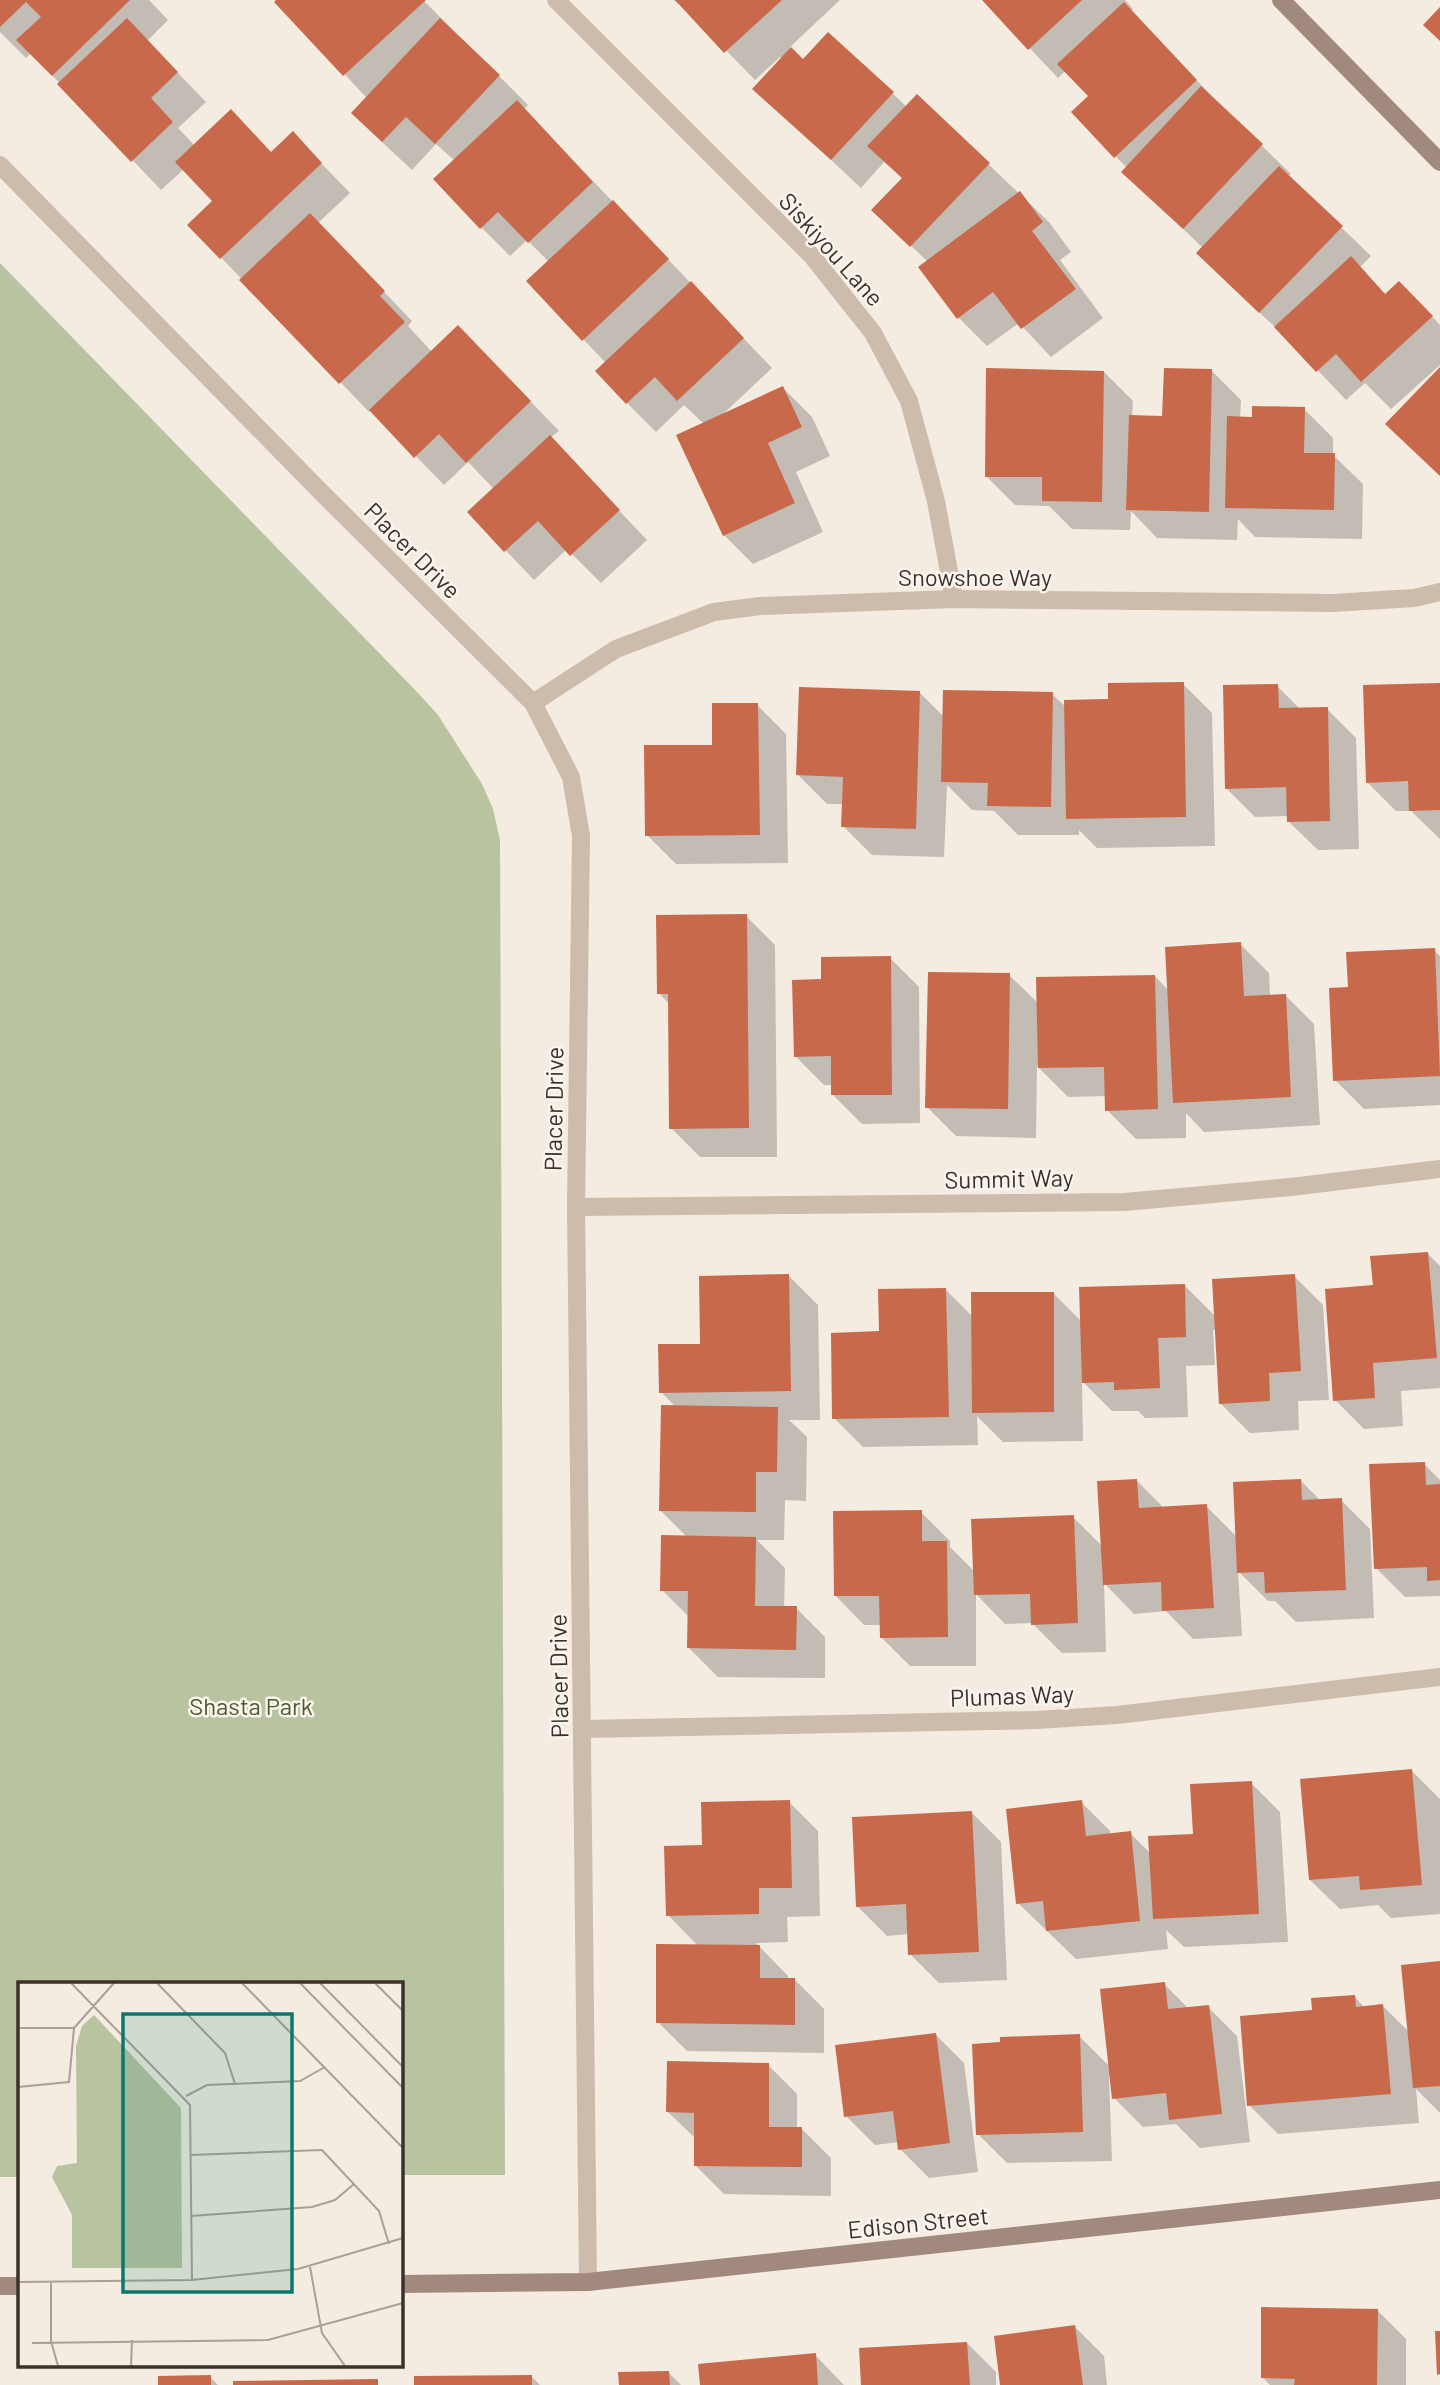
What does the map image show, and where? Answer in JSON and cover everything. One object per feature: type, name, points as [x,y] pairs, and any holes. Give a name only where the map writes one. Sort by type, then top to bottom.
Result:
[{"type":"street","name":"Siskiyou Lane","points":[[556,0],[812,256],[873,332],[909,401],[936,501],[954,599]]},
{"type":"street","points":[[1281,0],[1440,162]]},
{"type":"street","name":"Placer Drive","points":[[0,165],[320,491],[533,703],[571,777],[581,836],[576,1207],[588,2282]]},
{"type":"street","name":"Snowshoe Way","points":[[533,703],[616,649],[714,612],[760,606],[954,599],[1333,603],[1414,598],[1440,592]]},
{"type":"street","name":"Summit Way","points":[[576,1207],[1125,1202],[1291,1187],[1440,1169]]},
{"type":"street","name":"Plumas Way","points":[[583,1729],[1117,1715],[1440,1677]]},
{"type":"street","name":"Edison Street","points":[[402,2284],[588,2282],[1440,2190]]},
{"type":"street","points":[[0,2286],[18,2286]]},
{"type":"green space","name":"Shasta Park","points":[[0,263],[438,715],[482,784],[493,809],[500,840],[505,2175],[402,2175],[402,1982],[18,1982],[18,2177],[0,2177]]},
{"type":"building","points":[[0,0],[130,0],[52,76],[16,40],[41,17],[26,2],[0,27]]},
{"type":"building","points":[[426,0],[343,76],[274,2]]},
{"type":"building","points":[[675,0],[782,0],[724,53]]},
{"type":"building","points":[[982,0],[1082,0],[1028,50]]},
{"type":"building","points":[[1124,2],[1197,80],[1114,158],[1071,112],[1088,96],[1057,64]]},
{"type":"building","points":[[1440,7],[1440,41],[1423,25]]},
{"type":"building","points":[[127,18],[178,72],[151,98],[173,122],[131,162],[57,84]]},
{"type":"building","points":[[440,18],[500,75],[435,144],[406,117],[382,142],[351,113]]},
{"type":"building","points":[[828,32],[894,92],[831,160],[752,89],[791,47],[803,59]]},
{"type":"building","points":[[1201,86],[1263,144],[1183,229],[1121,172]]},
{"type":"building","points":[[917,94],[990,163],[910,247],[871,210],[902,178],[867,146]]},
{"type":"building","points":[[517,100],[593,182],[528,243],[498,212],[480,229],[433,179]]},
{"type":"building","points":[[231,109],[271,152],[293,131],[322,163],[220,259],[187,225],[212,201],[175,162]]},
{"type":"building","points":[[1279,166],[1343,226],[1259,313],[1196,253]]},
{"type":"building","points":[[1020,191],[1043,222],[1032,231],[1076,289],[1021,329],[993,292],[957,319],[918,267]]},
{"type":"building","points":[[613,200],[669,259],[582,341],[526,281]]},
{"type":"building","points":[[310,213],[385,291],[380,296],[405,322],[339,384],[239,280]]},
{"type":"building","points":[[1351,256],[1385,294],[1399,281],[1433,316],[1361,382],[1336,354],[1316,372],[1274,327]]},
{"type":"building","points":[[691,281],[744,338],[677,401],[655,377],[626,404],[595,371]]},
{"type":"building","points":[[458,325],[531,401],[466,463],[439,434],[414,458],[369,410]]},
{"type":"building","points":[[1440,367],[1440,476],[1385,424]]},
{"type":"building","points":[[986,368],[1104,371],[1102,502],[1042,501],[1042,477],[985,477]]},
{"type":"building","points":[[1164,368],[1212,369],[1209,512],[1126,510],[1129,415],[1162,416]]},
{"type":"building","points":[[783,386],[802,427],[768,443],[795,503],[723,536],[676,435]]},
{"type":"building","points":[[1252,406],[1305,407],[1304,453],[1335,453],[1334,510],[1225,508],[1227,416],[1252,417]]},
{"type":"building","points":[[550,435],[620,510],[570,556],[538,521],[504,552],[467,512]]},
{"type":"building","points":[[1184,682],[1186,817],[1066,819],[1064,700],[1108,699],[1108,683]]},
{"type":"building","points":[[1440,683],[1440,810],[1409,811],[1408,781],[1366,783],[1363,685]]},
{"type":"building","points":[[1278,684],[1279,708],[1328,707],[1330,821],[1287,822],[1286,787],[1225,789],[1223,685]]},
{"type":"building","points":[[799,687],[920,691],[916,829],[841,827],[843,777],[796,775]]},
{"type":"building","points":[[943,690],[1053,692],[1051,807],[987,806],[988,783],[941,782]]},
{"type":"building","points":[[712,703],[758,703],[760,835],[645,836],[644,745],[712,745]]},
{"type":"building","points":[[747,914],[749,1128],[669,1129],[668,994],[657,994],[656,915]]},
{"type":"building","points":[[1241,942],[1244,996],[1286,994],[1291,1097],[1173,1103],[1165,947]]},
{"type":"building","points":[[1435,948],[1440,1076],[1333,1081],[1329,988],[1348,987],[1346,952]]},
{"type":"building","points":[[891,956],[892,1095],[831,1095],[831,1056],[794,1057],[792,980],[821,979],[821,957]]},
{"type":"building","points":[[928,972],[1010,973],[1008,1109],[925,1108]]},
{"type":"building","points":[[1155,975],[1158,1109],[1105,1111],[1104,1067],[1038,1068],[1036,977]]},
{"type":"building","points":[[1428,1252],[1437,1358],[1373,1363],[1375,1398],[1333,1401],[1325,1289],[1373,1285],[1370,1256]]},
{"type":"building","points":[[789,1274],[791,1391],[659,1393],[658,1344],[700,1344],[699,1276]]},
{"type":"building","points":[[1295,1274],[1301,1371],[1269,1373],[1270,1401],[1219,1404],[1212,1279]]},
{"type":"building","points":[[1185,1284],[1186,1337],[1158,1338],[1160,1388],[1114,1390],[1114,1382],[1082,1383],[1079,1287]]},
{"type":"building","points":[[946,1288],[949,1417],[832,1419],[831,1333],[879,1331],[878,1289]]},
{"type":"building","points":[[971,1292],[1054,1292],[1054,1412],[972,1413]]},
{"type":"building","points":[[661,1405],[778,1407],[777,1472],[756,1472],[756,1512],[659,1511]]},
{"type":"building","points":[[1425,1462],[1426,1485],[1440,1484],[1440,1580],[1427,1581],[1427,1567],[1374,1569],[1369,1464]]},
{"type":"building","points":[[1137,1479],[1139,1508],[1207,1504],[1214,1608],[1162,1611],[1161,1582],[1103,1585],[1097,1481]]},
{"type":"building","points":[[1301,1479],[1302,1500],[1342,1498],[1346,1590],[1265,1593],[1264,1572],[1237,1573],[1233,1482]]},
{"type":"building","points":[[922,1510],[922,1541],[947,1541],[948,1637],[880,1638],[879,1596],[834,1596],[833,1511]]},
{"type":"building","points":[[1074,1515],[1078,1623],[1031,1625],[1030,1594],[974,1595],[971,1519]]},
{"type":"building","points":[[661,1535],[756,1537],[755,1606],[797,1606],[796,1650],[687,1648],[688,1591],[660,1591]]},
{"type":"building","points":[[1412,1769],[1422,1885],[1360,1890],[1359,1876],[1309,1880],[1300,1779]]},
{"type":"building","points":[[1252,1781],[1259,1914],[1153,1919],[1148,1836],[1193,1834],[1190,1784]]},
{"type":"building","points":[[790,1800],[792,1888],[759,1888],[759,1914],[666,1916],[664,1846],[702,1845],[701,1802]]},
{"type":"building","points":[[1082,1800],[1086,1836],[1131,1831],[1140,1921],[1046,1931],[1043,1901],[1016,1904],[1006,1809]]},
{"type":"building","points":[[972,1811],[979,1952],[908,1955],[906,1904],[856,1907],[852,1817]]},
{"type":"building","points":[[656,1944],[760,1945],[760,1978],[795,1978],[795,2025],[656,2023]]},
{"type":"building","points":[[1440,1961],[1440,2086],[1413,2088],[1401,1965]]},
{"type":"building","points":[[1165,1982],[1168,2009],[1209,2005],[1222,2114],[1169,2120],[1166,2093],[1112,2099],[1100,1989]]},
{"type":"building","points":[[1355,1995],[1356,2007],[1383,2004],[1391,2094],[1247,2106],[1240,2016],[1312,2010],[1311,1998]]},
{"type":"building","points":[[936,2033],[950,2143],[898,2150],[893,2111],[844,2117],[835,2045]]},
{"type":"building","points":[[1080,2034],[1083,2132],[976,2135],[972,2044],[1000,2042],[1000,2037]]},
{"type":"building","points":[[667,2061],[769,2063],[769,2127],[802,2127],[802,2167],[694,2166],[694,2113],[666,2112]]},
{"type":"building","points":[[1261,2307],[1378,2309],[1377,2385],[1294,2385],[1295,2379],[1261,2378]]},
{"type":"building","points":[[1075,2325],[1083,2385],[1000,2385],[994,2336]]},
{"type":"building","points":[[1435,2331],[1440,2331],[1440,2374],[1437,2375]]},
{"type":"building","points":[[967,2342],[970,2385],[861,2385],[859,2348]]},
{"type":"building","points":[[816,2353],[818,2385],[700,2385],[698,2364]]},
{"type":"building","points":[[669,2371],[670,2385],[619,2385],[618,2372]]},
{"type":"building","points":[[211,2375],[211,2385],[158,2385],[158,2376]]},
{"type":"building","points":[[532,2375],[532,2385],[414,2385],[414,2376]]},
{"type":"building","points":[[378,2379],[378,2385],[233,2385],[233,2381]]}]
